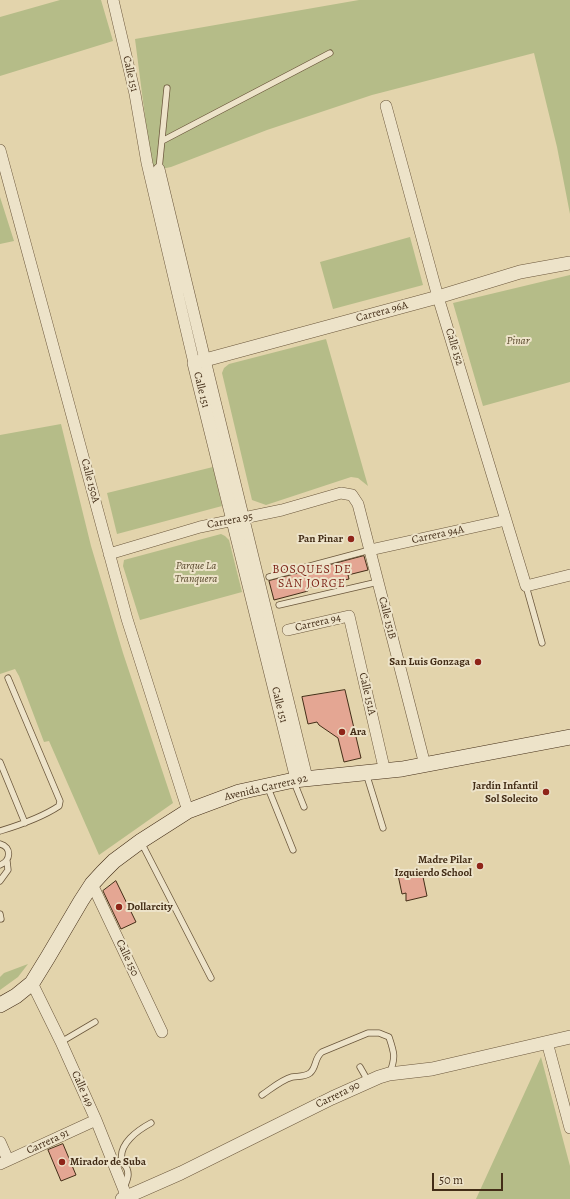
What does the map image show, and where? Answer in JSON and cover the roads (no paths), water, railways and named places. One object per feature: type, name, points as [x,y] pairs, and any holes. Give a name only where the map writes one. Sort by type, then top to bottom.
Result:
[{"type":"main road","name":"Avenida Carrera 92","points":[[0,1005],[16,996],[32,983],[92,884],[114,861],[141,841],[188,811],[239,792],[267,785],[299,779],[385,772],[570,737]]},
{"type":"street","name":"Calle 151","points":[[113,0],[135,94],[147,162],[199,361],[299,779]]},
{"type":"street","name":"Calle 152","points":[[386,106],[438,297],[526,586]]},
{"type":"street","name":"Calle 150A","points":[[0,150],[127,619],[188,811]]},
{"type":"street","name":"Calle 151","points":[[159,169],[199,361]]},
{"type":"street","name":"Carrera 96A","points":[[199,361],[438,297],[526,271],[570,263]]},
{"type":"street","name":"Carrera 95","points":[[109,554],[182,532],[282,510],[342,493],[352,495]]},
{"type":"street","name":"Calle 151B","points":[[352,495],[358,504],[425,765]]},
{"type":"street","name":"Carrera 94A","points":[[370,550],[506,520]]},
{"type":"street","points":[[526,586],[570,575]]},
{"type":"street","name":"Carrera 94","points":[[288,630],[349,616]]},
{"type":"street","name":"Calle 151A","points":[[349,616],[385,772]]},
{"type":"street","name":"Calle 150","points":[[92,884],[162,1032]]},
{"type":"street","name":"Calle 149","points":[[32,983],[96,1120],[123,1196]]},
{"type":"street","name":"Carrera 90","points":[[123,1196],[186,1171],[368,1081],[389,1074],[439,1067],[570,1037]]},
{"type":"street","points":[[547,1042],[570,1128]]},
{"type":"street","name":"Carrera 91","points":[[4,1162],[96,1120]]},
{"type":"street","points":[[0,1142],[4,1162]]},
{"type":"lane","points":[[162,141],[330,53]]},
{"type":"lane","points":[[159,169],[167,88]]},
{"type":"lane","points":[[269,577],[370,550]]},
{"type":"lane","points":[[280,605],[378,582]]},
{"type":"lane","points":[[526,586],[542,643]]},
{"type":"lane","points":[[0,831],[25,824],[54,810],[59,806],[60,801],[8,678]]},
{"type":"lane","points":[[0,762],[25,824]]},
{"type":"lane","points":[[366,773],[383,828]]},
{"type":"lane","points":[[299,779],[304,807]]},
{"type":"lane","points":[[267,785],[293,850]]},
{"type":"lane","points":[[141,841],[211,978]]},
{"type":"lane","points":[[0,844],[7,850],[9,856],[7,862],[8,870],[0,881]]},
{"type":"lane","points":[[0,865],[7,862]]},
{"type":"lane","points":[[60,1042],[95,1022]]},
{"type":"lane","points":[[262,1095],[290,1078],[305,1076],[310,1073],[314,1067],[318,1055],[322,1052],[368,1033],[379,1033],[389,1037],[394,1050],[394,1061],[389,1074]]},
{"type":"lane","points":[[360,1067],[368,1081]]},
{"type":"lane","points":[[123,1196],[128,1175],[127,1169],[123,1163],[122,1156],[124,1148],[136,1132],[151,1123]]},
{"type":"place","name":"Pan Pinar","points":[[351,539]]},
{"type":"place","name":"San Luis Gonzaga","points":[[478,662]]},
{"type":"place","name":"Ara","points":[[342,732]]},
{"type":"place","name":"Jardín Infantil Sol Solecito","points":[[546,792]]},
{"type":"place","name":"Madre Pilar Izquierdo School","points":[[480,866]]},
{"type":"place","name":"Dollarcity","points":[[119,907]]},
{"type":"place","name":"Mirador de Suba","points":[[62,1162]]},
{"type":"district","name":"BOSQUES DE SAN JORGE","points":[[312,577]]},
{"type":"park label","name":"Pinar","points":[[518,341]]},
{"type":"park label","name":"Parque La Tranquera","points":[[196,572]]}]
